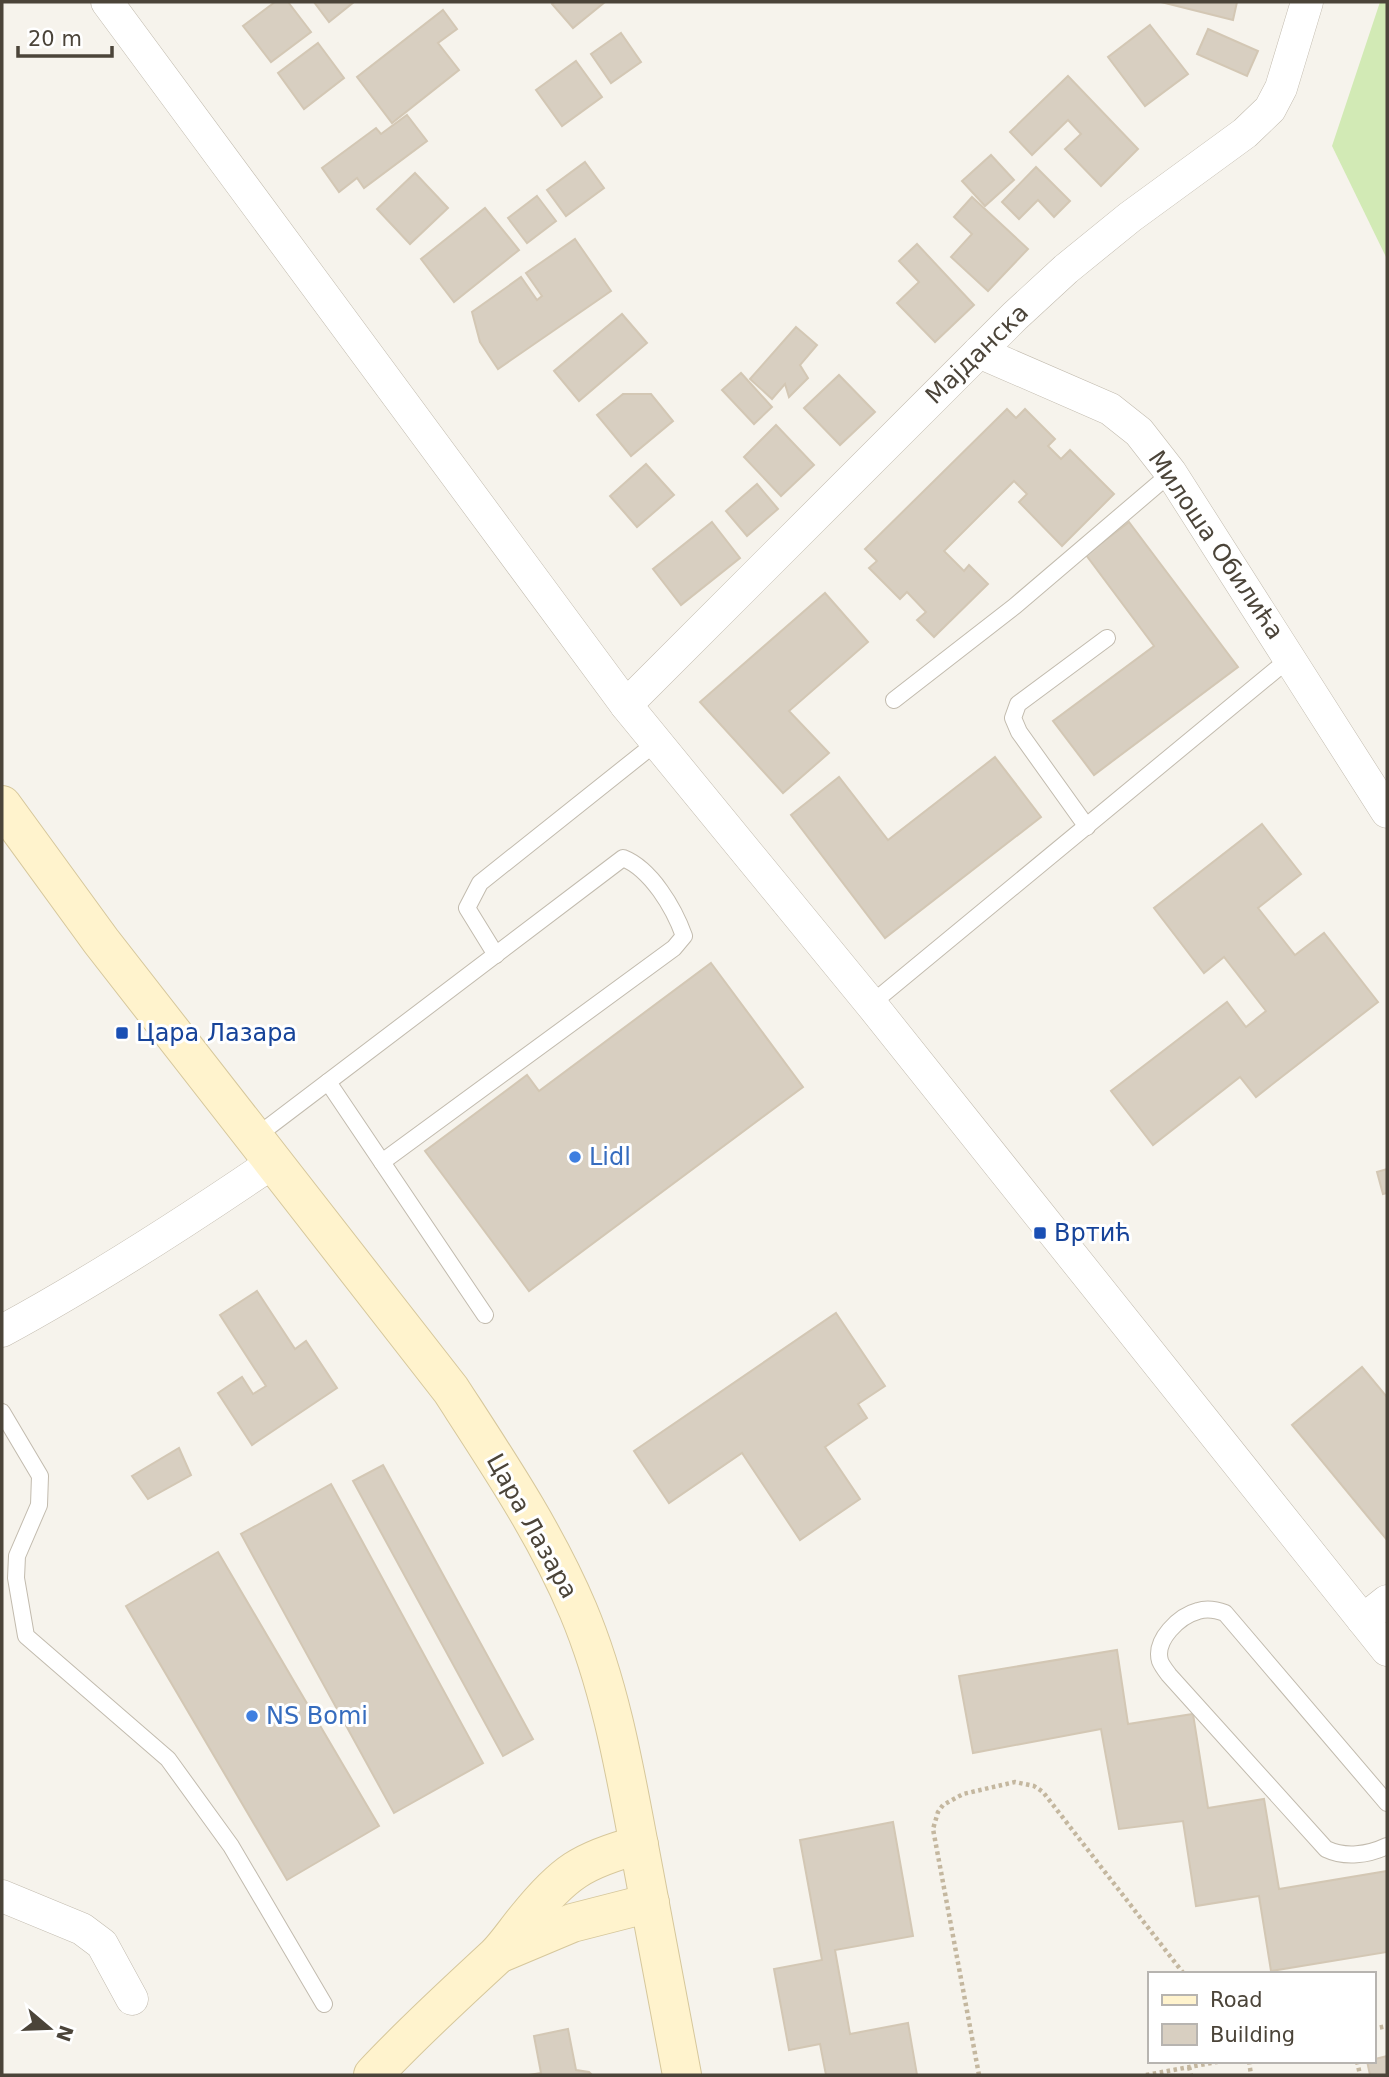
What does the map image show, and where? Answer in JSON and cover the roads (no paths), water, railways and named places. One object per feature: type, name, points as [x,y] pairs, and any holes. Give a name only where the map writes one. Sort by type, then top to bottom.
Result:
[{"type":"main road","name":"Цара Лазара","points":[[2,805],[101,941],[451,1390],[552,1553],[579,1612],[618,1734],[682,2075]]},
{"type":"main road","points":[[373,2075],[408,2037],[499,1953],[562,1878],[594,1859],[639,1845]]},
{"type":"main road","points":[[499,1953],[572,1923],[650,1903]]},
{"type":"street","points":[[107,2],[626,705],[1375,1611],[1387,1650]]},
{"type":"street","name":"Мајданска","points":[[626,705],[979,352],[1066,269],[1245,133],[1270,109],[1281,88],[1307,2]]},
{"type":"street","name":"Милоша Обилића","points":[[979,352],[1110,409],[1139,432],[1171,474],[1387,812]]},
{"type":"street","points":[[2,1331],[70,1294],[164,1236],[263,1150]]},
{"type":"street","points":[[2,1896],[82,1929],[102,1944],[132,1999]]},
{"type":"lane","points":[[894,700],[1016,606],[1171,474]]},
{"type":"lane","points":[[1087,827],[1013,718],[1018,704],[1107,638]]},
{"type":"lane","points":[[871,1004],[1290,658]]},
{"type":"lane","points":[[496,955],[467,908],[480,883],[657,741]]},
{"type":"lane","points":[[263,1150],[328,1082],[622,858],[635,863],[645,872],[678,920],[684,936],[674,948],[382,1162]]},
{"type":"lane","points":[[328,1082],[485,1315]]},
{"type":"lane","points":[[2,1412],[40,1476],[39,1505],[17,1556],[16,1578],[26,1636],[168,1759],[230,1846],[324,2004]]},
{"type":"lane","points":[[1387,1803],[1225,1613],[1215,1610],[1198,1611],[1182,1620],[1162,1640],[1160,1662],[1169,1675],[1326,1849],[1345,1854],[1372,1852],[1387,1846]]},
{"type":"place","name":"Цара Лазара","points":[[122,1033]]},
{"type":"place","name":"Lidl","points":[[575,1157]]},
{"type":"place","name":"Вртић","points":[[1040,1233]]},
{"type":"place","name":"NS Bomi","points":[[252,1716]]}]
